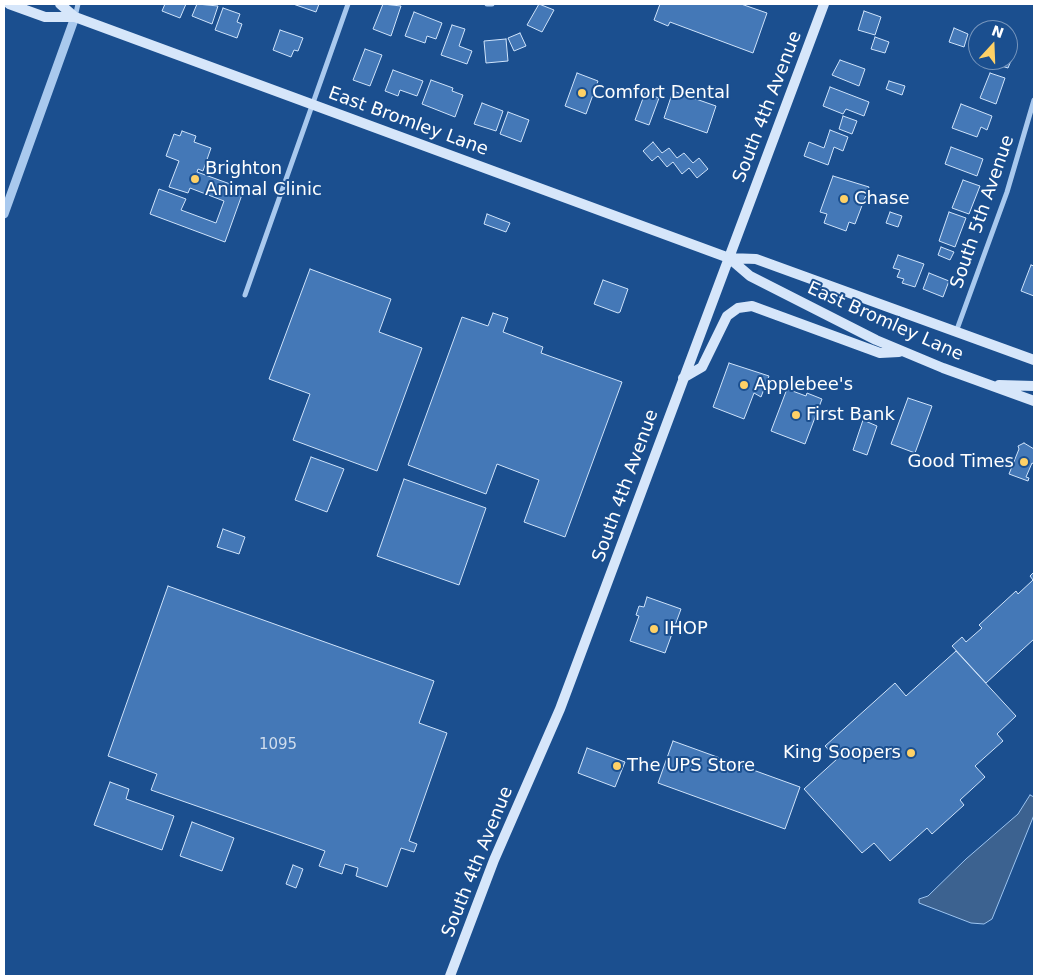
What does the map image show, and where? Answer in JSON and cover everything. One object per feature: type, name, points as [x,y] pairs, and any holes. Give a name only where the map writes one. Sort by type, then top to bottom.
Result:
[{"type":"main road","points":[[9,4],[45,17],[75,17]]},
{"type":"main road","points":[[60,4],[75,17]]},
{"type":"main road","name":"South 4th Avenue","points":[[450,976],[494,860],[560,709],[824,4]]},
{"type":"main road","name":"East Bromley Lane","points":[[75,17],[729,258],[756,259],[1034,360]]},
{"type":"main road","name":"East Bromley Lane","points":[[729,258],[750,276],[902,352],[1034,401]]},
{"type":"main road","points":[[684,378],[702,367],[727,316],[738,308],[752,306],[880,353],[902,352]]},
{"type":"main road","points":[[990,385],[1034,386]]},
{"type":"street","points":[[4,214],[78,4]]},
{"type":"street","points":[[245,295],[348,4]]},
{"type":"street","points":[[487,4],[492,4]]},
{"type":"street","name":"South 5th Avenue","points":[[956,332],[1007,192],[1034,100]]},
{"type":"water","points":[[1030,795],[1034,797],[1034,815],[992,919],[984,924],[971,923],[919,903],[919,899],[928,896],[966,859],[1018,814]]},
{"type":"building","points":[[165,4],[186,4],[180,18],[162,11]]},
{"type":"building","points":[[197,4],[218,6],[212,24],[192,16]]},
{"type":"building","points":[[293,4],[319,4],[316,12]]},
{"type":"building","points":[[383,4],[401,6],[391,36],[373,29]]},
{"type":"building","points":[[539,4],[554,10],[542,32],[527,25]]},
{"type":"building","points":[[660,4],[741,4],[767,13],[753,53],[670,22],[668,26],[654,20]]},
{"type":"building","points":[[223,8],[240,14],[237,22],[242,24],[237,38],[215,30]]},
{"type":"building","points":[[864,11],[881,17],[875,35],[858,30]]},
{"type":"building","points":[[414,12],[442,23],[436,39],[427,36],[425,43],[405,36]]},
{"type":"building","points":[[452,25],[465,29],[459,46],[472,51],[467,64],[441,55]]},
{"type":"building","points":[[954,28],[968,34],[964,47],[949,42]]},
{"type":"building","points":[[280,30],[303,38],[298,51],[294,50],[291,57],[273,50]]},
{"type":"building","points":[[520,33],[526,46],[514,51],[508,38]]},
{"type":"building","points":[[875,37],[889,42],[885,53],[871,49]]},
{"type":"building","points":[[506,39],[508,61],[486,63],[484,41]]},
{"type":"building","points":[[365,49],[382,55],[370,86],[353,80]]},
{"type":"building","points":[[840,60],[865,69],[859,86],[832,75]]},
{"type":"building","points":[[393,70],[423,81],[417,96],[400,90],[398,96],[385,91]]},
{"type":"building","name":"Comfort Dental","points":[[577,73],[598,81],[586,114],[565,106]]},
{"type":"building","points":[[990,73],[1005,78],[996,104],[980,98]]},
{"type":"building","points":[[431,80],[453,88],[452,91],[463,95],[455,117],[422,104]]},
{"type":"building","points":[[889,81],[905,86],[902,95],[886,89]]},
{"type":"building","points":[[830,87],[869,102],[864,116],[846,109],[843,114],[823,106]]},
{"type":"building","points":[[673,91],[716,106],[707,133],[664,118]]},
{"type":"building","points":[[645,93],[659,98],[649,125],[635,120]]},
{"type":"building","points":[[482,103],[503,111],[496,131],[474,124]]},
{"type":"building","points":[[961,104],[992,116],[987,130],[981,127],[977,137],[952,128]]},
{"type":"building","points":[[508,112],[529,120],[521,142],[500,134]]},
{"type":"building","points":[[843,116],[857,121],[852,134],[839,129]]},
{"type":"building","points":[[830,130],[848,137],[843,151],[834,147],[828,165],[804,156],[809,142],[824,148]]},
{"type":"building","name":"Brighton Animal Clinic","points":[[182,131],[196,136],[194,142],[211,148],[203,171],[198,169],[197,172],[244,189],[225,242],[150,214],[159,189],[186,199],[181,210],[216,223],[224,201],[190,188],[188,193],[169,187],[179,161],[166,156],[174,134],[180,136]]},
{"type":"building","points":[[653,142],[662,153],[669,148],[677,158],[684,153],[693,163],[699,158],[708,169],[697,178],[689,168],[682,174],[673,162],[667,167],[658,156],[652,161],[643,151]]},
{"type":"building","points":[[951,147],[983,159],[977,176],[945,164]]},
{"type":"building","name":"Chase","points":[[833,176],[869,187],[855,224],[849,222],[846,231],[824,223],[827,214],[820,212]]},
{"type":"building","points":[[963,180],[980,186],[969,214],[952,208]]},
{"type":"building","points":[[890,212],[902,216],[898,227],[886,223]]},
{"type":"building","points":[[949,212],[966,218],[955,247],[939,241]]},
{"type":"building","points":[[487,214],[510,223],[506,232],[484,224]]},
{"type":"building","points":[[941,247],[954,252],[950,260],[938,255]]},
{"type":"building","points":[[898,255],[924,264],[915,287],[902,283],[904,279],[897,277],[900,270],[893,268]]},
{"type":"building","points":[[1031,265],[1034,266],[1034,296],[1021,291]]},
{"type":"building","points":[[310,269],[391,299],[379,332],[422,348],[377,471],[293,440],[310,394],[269,379]]},
{"type":"building","points":[[929,273],[949,281],[943,297],[923,289]]},
{"type":"building","points":[[603,280],[628,289],[618,313],[594,304]]},
{"type":"building","points":[[493,313],[508,318],[503,332],[543,347],[541,353],[622,382],[565,537],[524,522],[539,480],[497,464],[486,494],[408,465],[462,317],[488,326]]},
{"type":"building","name":"Applebee's","points":[[729,363],[769,376],[761,397],[754,393],[744,419],[713,407]]},
{"type":"building","name":"First Bank","points":[[787,389],[806,396],[807,393],[822,399],[805,444],[771,431]]},
{"type":"building","points":[[908,398],[932,406],[915,453],[891,444]]},
{"type":"building","points":[[863,420],[877,426],[867,455],[853,450]]},
{"type":"building","name":"Good Times","points":[[1024,443],[1034,449],[1034,464],[1032,463],[1026,477],[1029,478],[1028,481],[1009,474],[1019,449],[1018,446]]},
{"type":"building","points":[[311,457],[344,469],[327,512],[295,500]]},
{"type":"building","points":[[404,479],[486,508],[459,585],[377,556]]},
{"type":"building","points":[[223,529],[245,537],[239,554],[217,547]]},
{"type":"building","points":[[1034,572],[1034,639],[986,683],[952,646],[962,637],[966,642],[982,628],[979,625],[1016,591],[1018,594],[1033,580],[1030,576]]},
{"type":"building","points":[[168,586],[434,681],[419,723],[447,733],[409,841],[417,844],[414,852],[401,848],[387,887],[356,876],[358,868],[345,864],[342,874],[319,866],[325,851],[151,790],[157,774],[108,756]]},
{"type":"building","name":"IHOP","points":[[647,597],[681,609],[665,653],[630,641],[639,616],[636,615],[639,606],[644,607]]},
{"type":"building","name":"King Soopers","points":[[956,651],[1016,716],[997,734],[1003,741],[975,766],[985,777],[960,800],[964,805],[932,834],[927,828],[890,861],[874,843],[862,853],[804,789],[837,759],[825,746],[895,683],[906,696]]},
{"type":"building","points":[[673,741],[800,787],[785,829],[658,783]]},
{"type":"building","points":[[587,748],[625,762],[615,787],[578,773]]},
{"type":"building","points":[[110,782],[129,789],[126,799],[174,816],[162,850],[94,825]]},
{"type":"building","points":[[192,822],[234,838],[222,871],[180,856]]},
{"type":"building","points":[[293,865],[303,869],[296,888],[286,884]]},
{"type":"place","name":"Comfort Dental","points":[[582,93]]},
{"type":"place","name":"Brighton Animal Clinic","points":[[195,179]]},
{"type":"place","name":"Chase","points":[[844,199]]},
{"type":"place","name":"Applebee's","points":[[744,385]]},
{"type":"place","name":"First Bank","points":[[796,415]]},
{"type":"place","name":"Good Times","points":[[1024,462]]},
{"type":"place","name":"IHOP","points":[[654,629]]},
{"type":"place","name":"King Soopers","points":[[911,753]]},
{"type":"place","name":"The UPS Store","points":[[617,766]]}]
